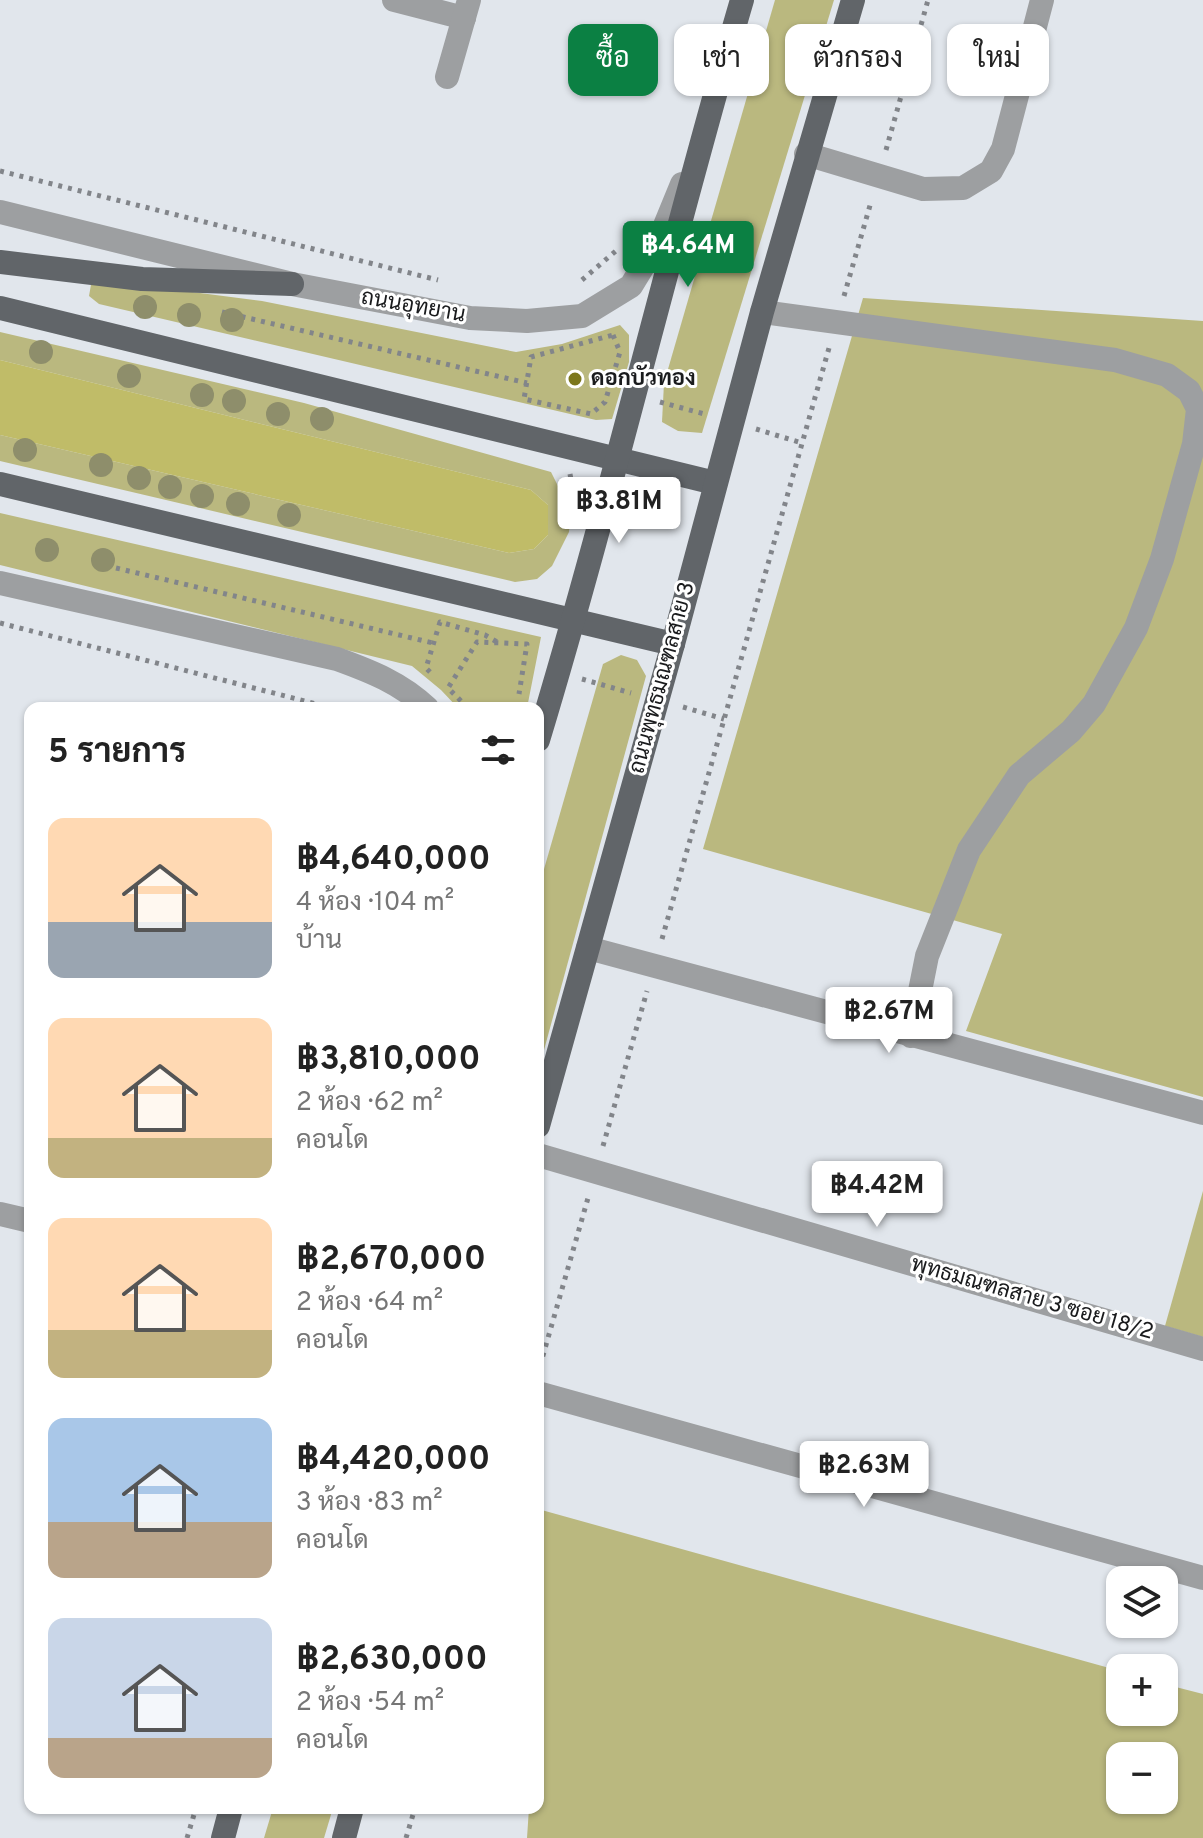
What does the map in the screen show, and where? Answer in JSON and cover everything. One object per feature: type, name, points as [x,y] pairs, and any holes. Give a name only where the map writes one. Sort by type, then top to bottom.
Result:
[{"type":"main road","points":[[544,720],[574,620],[710,108],[742,0]]},
{"type":"main road","name":"ถนนพุทธมณฑลสาย 3","points":[[544,1105],[806,154],[853,0]]},
{"type":"main road","points":[[0,262],[142,279],[292,284]]},
{"type":"main road","points":[[0,308],[715,483]]},
{"type":"main road","points":[[0,484],[673,644]]},
{"type":"main road","points":[[223,1838],[229,1814]]},
{"type":"main road","points":[[344,1838],[350,1814]]},
{"type":"street","points":[[394,0],[466,9],[447,77]]},
{"type":"street","points":[[806,154],[923,189],[963,188],[991,171],[1003,149],[1042,0]]},
{"type":"street","name":"ถนนอุทยาน","points":[[0,212],[292,284],[470,318],[527,321],[582,316],[631,286],[659,240],[710,108]]},
{"type":"street","points":[[762,312],[1115,360],[1167,375],[1189,391],[1198,409],[1194,444],[1162,559],[1136,628],[1094,704],[1071,731],[1019,775],[969,850],[927,956],[911,1036]]},
{"type":"street","points":[[0,583],[337,659],[384,676],[419,702]]},
{"type":"street","points":[[588,948],[1203,1113]]},
{"type":"street","name":"พุทธมณฑลสาย 3 ซอย 18/2","points":[[544,1157],[1203,1349]]},
{"type":"street","points":[[0,1214],[24,1220]]},
{"type":"street","points":[[544,1395],[1203,1578]]},
{"type":"path","points":[[544,1353],[928,0]]},
{"type":"path","points":[[0,171],[439,280]]},
{"type":"path","points":[[572,288],[621,247]]},
{"type":"path","points":[[217,311],[527,383]]},
{"type":"path","points":[[613,335],[620,352],[605,402],[591,414],[524,399],[527,383],[531,357],[613,335]]},
{"type":"path","points":[[577,515],[570,477],[582,411]]},
{"type":"path","points":[[116,568],[433,643]]},
{"type":"path","points":[[518,702],[527,644],[543,612]]},
{"type":"path","points":[[461,702],[426,668],[440,622],[485,635],[498,643]]},
{"type":"path","points":[[0,623],[309,702]]},
{"type":"path","points":[[448,688],[477,642],[527,644]]},
{"type":"path","points":[[524,662],[724,719]]},
{"type":"path","points":[[187,1838],[194,1814]]},
{"type":"path","points":[[406,1838],[413,1814]]},
{"type":"shaded area","points":[[775,0],[834,0],[827,24],[785,24],[785,96],[805,96],[702,433],[678,431],[662,422],[664,383],[747,96],[769,96],[768,24]]},
{"type":"shaded area","points":[[92,279],[262,301],[516,352],[562,344],[620,325],[629,335],[629,362],[612,419],[596,420],[99,304],[89,296]]},
{"type":"shaded area","points":[[863,298],[1203,321],[1203,1097],[966,1031],[1002,934],[703,849]]},
{"type":"shaded area","points":[[0,332],[304,403],[551,472],[571,512],[569,532],[552,566],[537,579],[515,582],[0,461],[0,435],[509,553],[534,549],[548,535],[548,505],[531,490],[0,360]]},
{"type":"shaded area","points":[[0,360],[531,490],[548,505],[548,535],[534,549],[509,553],[0,435]]},
{"type":"shaded area","points":[[0,513],[541,637],[528,702],[452,702],[412,666],[0,565]]},
{"type":"shaded area","points":[[621,655],[637,660],[646,676],[544,1050],[544,869],[603,664]]},
{"type":"shaded area","points":[[1203,1191],[1203,1337],[1165,1326]]},
{"type":"shaded area","points":[[544,1511],[1106,1667],[1106,1726],[1178,1726],[1178,1688],[1203,1694],[1203,1838],[527,1838],[529,1814],[544,1814]]},
{"type":"shaded area","points":[[271,1814],[331,1814],[324,1838],[264,1838]]},
{"type":"place","name":"ดอกบัวทอง","points":[[575,379]]}]
